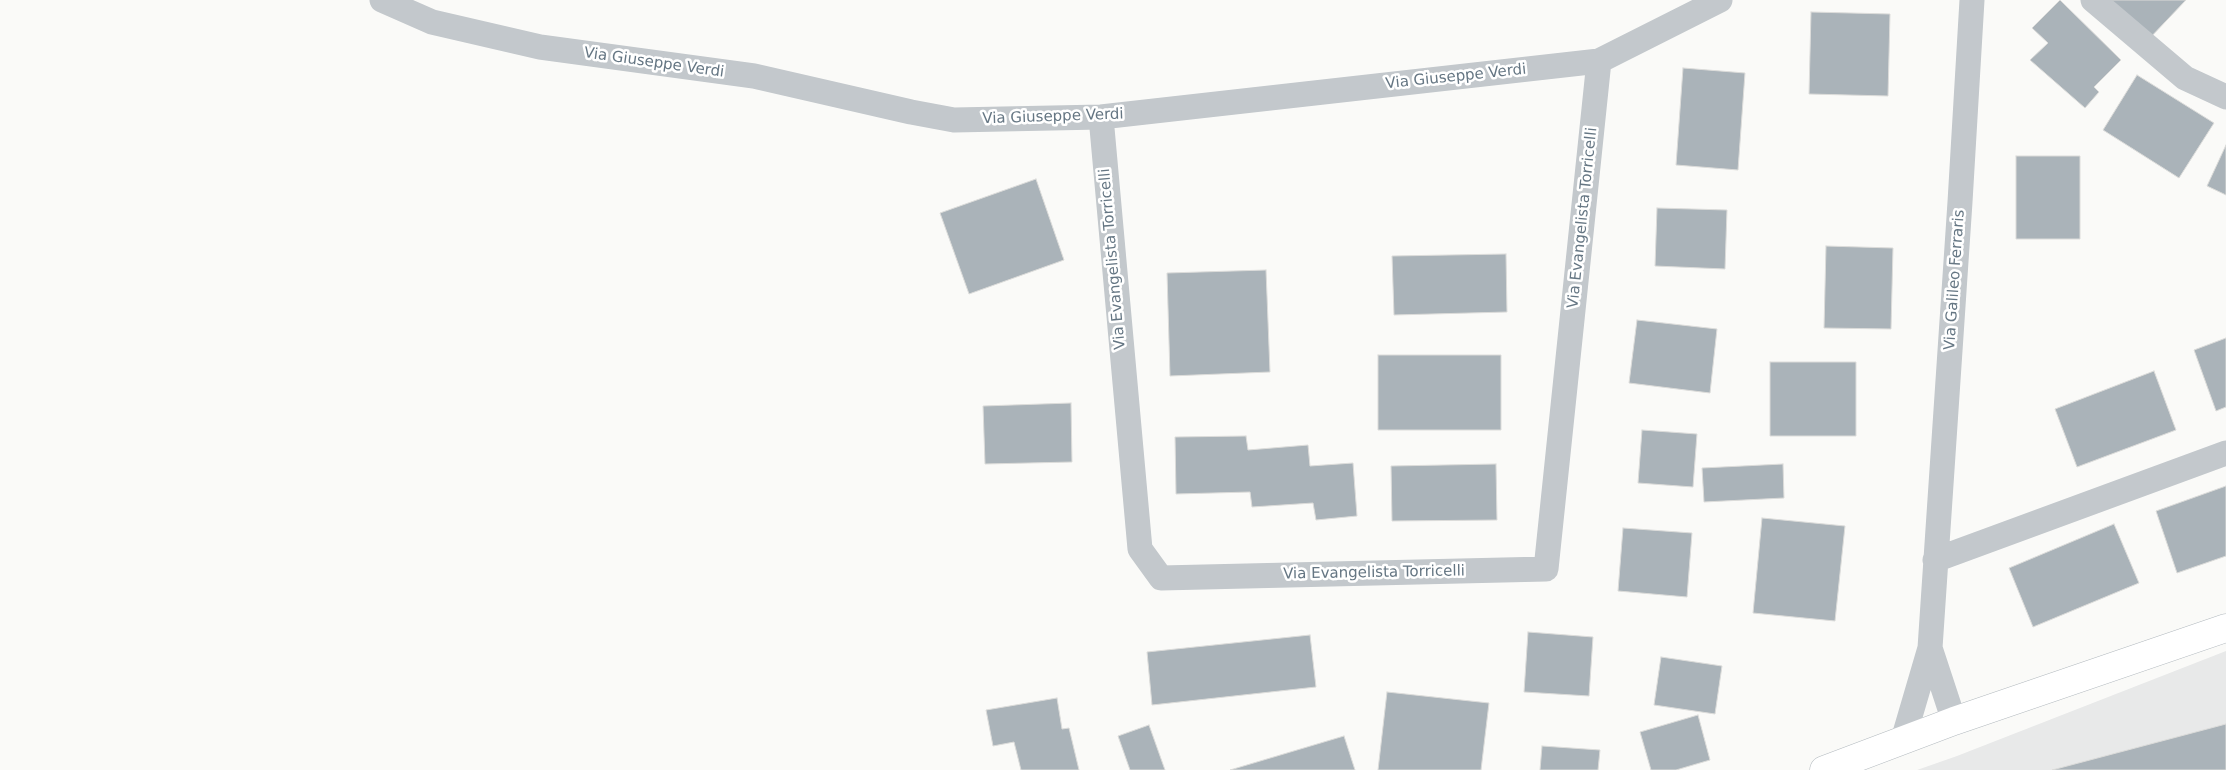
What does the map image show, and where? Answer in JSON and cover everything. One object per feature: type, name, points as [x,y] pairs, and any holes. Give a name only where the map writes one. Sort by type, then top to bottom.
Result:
[{"type":"street","name":"Via Giuseppe Verdi","points":[[382,0],[432,22],[540,47],[754,76],[954,120],[1101,117],[1599,61],[1720,0]]},
{"type":"street","name":"Via Galileo Ferraris","points":[[1954,721],[1930,648],[1972,0]]},
{"type":"street","points":[[2093,0],[2184,78],[2226,97]]},
{"type":"street","name":"Via Evangelista Torricelli","points":[[1101,117],[1140,548],[1161,578],[1546,569],[1599,61]]},
{"type":"street","points":[[1936,560],[2226,453]]},
{"type":"street","points":[[1824,770],[1954,721],[2226,628]]},
{"type":"street","points":[[1903,740],[1930,648]]},
{"type":"shaded area","points":[[2226,651],[2226,770],[1917,770],[1957,756]]},
{"type":"building","points":[[2060,0],[2121,60],[2094,87],[2099,92],[2085,108],[2030,60],[2048,43],[2032,28]]},
{"type":"building","points":[[2104,0],[2186,0],[2148,40]]},
{"type":"building","points":[[1811,12],[1890,14],[1888,96],[1809,94]]},
{"type":"building","points":[[1683,68],[1745,73],[1738,170],[1676,165]]},
{"type":"building","points":[[2137,75],[2214,123],[2179,178],[2103,130]]},
{"type":"building","points":[[2226,145],[2226,195],[2207,186]]},
{"type":"building","points":[[2016,156],[2080,156],[2080,239],[2016,239]]},
{"type":"building","points":[[1036,179],[1064,260],[969,294],[940,213]]},
{"type":"building","points":[[1657,208],[1727,210],[1725,269],[1655,266]]},
{"type":"building","points":[[1826,246],[1893,248],[1891,329],[1824,328]]},
{"type":"building","points":[[1506,254],[1507,312],[1394,315],[1392,256]]},
{"type":"building","points":[[1266,270],[1270,372],[1170,376],[1167,273]]},
{"type":"building","points":[[1637,320],[1717,329],[1710,393],[1629,383]]},
{"type":"building","points":[[2226,338],[2226,407],[2216,411],[2194,350]]},
{"type":"building","points":[[1378,355],[1501,355],[1501,430],[1378,430]]},
{"type":"building","points":[[1770,362],[1856,362],[1856,436],[1770,436]]},
{"type":"building","points":[[2154,371],[2176,430],[2077,467],[2055,409]]},
{"type":"building","points":[[1071,403],[1072,462],[985,464],[983,406]]},
{"type":"building","points":[[1642,430],[1697,434],[1693,487],[1638,483]]},
{"type":"building","points":[[1246,436],[1248,450],[1308,445],[1310,466],[1353,463],[1357,516],[1316,520],[1313,503],[1252,507],[1250,492],[1176,494],[1175,437]]},
{"type":"building","points":[[1496,464],[1497,520],[1392,521],[1391,466]]},
{"type":"building","points":[[1783,464],[1784,498],[1704,502],[1702,468]]},
{"type":"building","points":[[2226,486],[2226,556],[2177,573],[2156,511]]},
{"type":"building","points":[[1762,518],[1845,526],[1835,621],[1753,613]]},
{"type":"building","points":[[2114,524],[2139,583],[2033,627],[2009,568]]},
{"type":"building","points":[[1623,528],[1692,533],[1687,597],[1618,591]]},
{"type":"building","points":[[1528,632],[1593,637],[1589,696],[1524,692]]},
{"type":"building","points":[[1310,635],[1316,687],[1152,705],[1147,652]]},
{"type":"building","points":[[1661,657],[1722,666],[1715,714],[1654,705]]},
{"type":"building","points":[[1387,692],[1489,703],[1481,770],[1378,770]]},
{"type":"building","points":[[1057,698],[1062,729],[1069,728],[1079,770],[1021,770],[1014,742],[993,746],[986,710]]},
{"type":"building","points":[[1698,715],[1710,760],[1676,770],[1651,770],[1640,732]]},
{"type":"building","points":[[2226,724],[2226,770],[2052,770]]},
{"type":"building","points":[[1149,725],[1165,770],[1130,770],[1118,736]]},
{"type":"building","points":[[1344,736],[1355,770],[1230,770]]},
{"type":"building","points":[[1542,746],[1600,750],[1598,770],[1540,770]]}]
